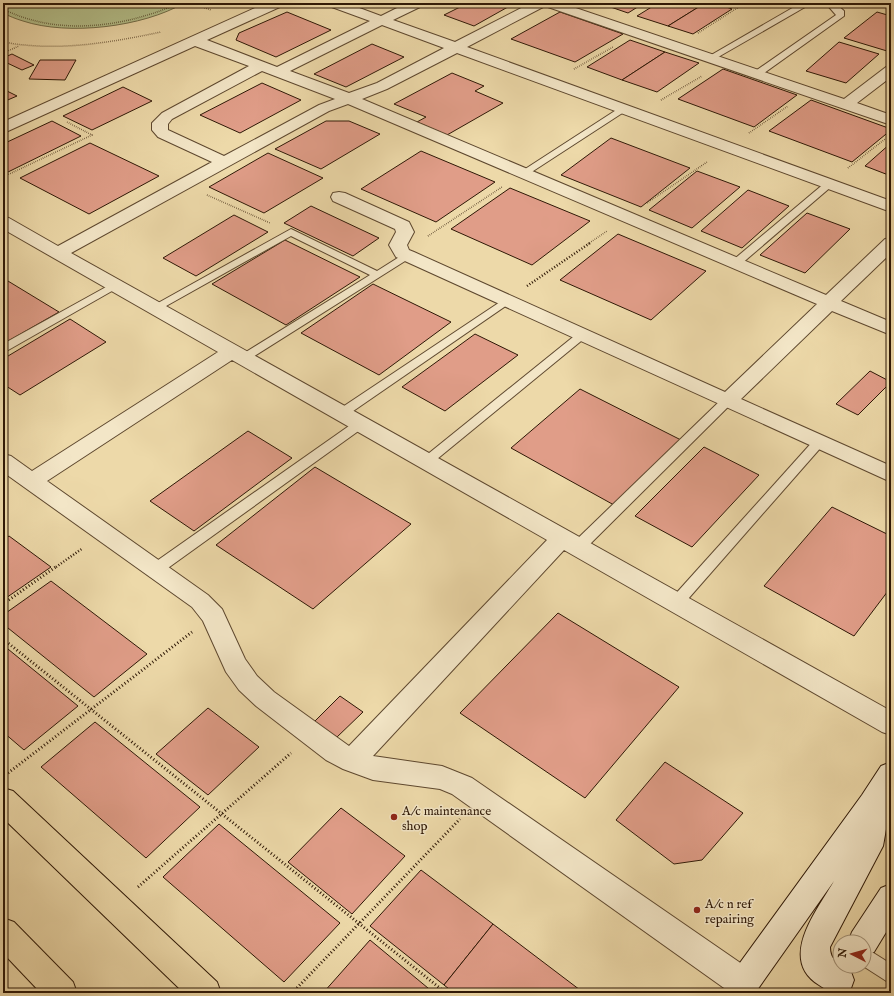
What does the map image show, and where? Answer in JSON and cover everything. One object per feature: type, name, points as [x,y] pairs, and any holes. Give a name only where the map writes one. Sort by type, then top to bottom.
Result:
[{"type":"highway","points":[[3,800],[206,993]]},
{"type":"highway","points":[[3,932],[62,993]]},
{"type":"street","points":[[3,128],[277,3]]},
{"type":"street","points":[[334,3],[891,206]]},
{"type":"street","points":[[279,71],[417,3]]},
{"type":"street","points":[[57,253],[324,108],[382,86],[541,3]]},
{"type":"street","points":[[548,3],[891,120]]},
{"type":"street","points":[[196,41],[279,71],[347,98],[891,329]]},
{"type":"street","points":[[224,162],[163,134],[160,130],[160,123],[167,116],[262,65]]},
{"type":"street","points":[[846,105],[891,70]]},
{"type":"street","points":[[339,197],[403,226],[405,232],[398,244],[405,255],[891,475]]},
{"type":"street","points":[[3,222],[891,724]]},
{"type":"street","points":[[728,400],[891,243]]},
{"type":"street","points":[[32,481],[238,355]]},
{"type":"street","points":[[3,461],[200,601],[213,616],[235,665],[248,683],[335,752],[352,761],[373,768],[442,778],[462,786],[741,988],[872,804],[891,774]]},
{"type":"street","points":[[352,761],[570,542]]},
{"type":"street","points":[[840,980],[829,975],[820,968],[815,958],[814,948],[817,939],[869,846],[874,818],[872,804]]},
{"type":"street","points":[[868,934],[891,898]]},
{"type":"lane","points":[[710,58],[800,6],[808,3]]},
{"type":"lane","points":[[757,74],[840,16],[841,13],[838,9],[822,3]]},
{"type":"lane","points":[[524,173],[624,108]]},
{"type":"lane","points":[[736,263],[829,184]]},
{"type":"lane","points":[[155,308],[291,232],[378,275]]},
{"type":"lane","points":[[238,355],[378,275],[405,255]]},
{"type":"lane","points":[[3,349],[115,285]]},
{"type":"lane","points":[[156,569],[351,418],[506,301]]},
{"type":"lane","points":[[427,461],[582,335]]},
{"type":"lane","points":[[570,542],[728,400]]},
{"type":"lane","points":[[676,603],[819,442]]},
{"type":"lane","points":[[872,962],[891,975]]},
{"type":"path","points":[[3,9],[27,20],[45,23],[87,25],[131,20],[163,11],[180,3]]},
{"type":"path","points":[[189,3],[212,10],[206,13]]},
{"type":"path","points":[[676,47],[745,3]]},
{"type":"path","points":[[3,42],[20,46],[66,47],[115,41],[162,32]]},
{"type":"path","points":[[551,82],[638,34]]},
{"type":"path","points":[[3,53],[20,46]]},
{"type":"path","points":[[639,114],[724,63]]},
{"type":"path","points":[[506,301],[808,92]]},
{"type":"path","points":[[3,177],[92,135],[42,110]]},
{"type":"path","points":[[829,184],[885,139]]},
{"type":"path","points":[[405,255],[524,173]]},
{"type":"path","points":[[183,184],[291,232]]},
{"type":"path","points":[[3,604],[105,533]]},
{"type":"path","points":[[3,777],[213,616]]},
{"type":"path","points":[[3,639],[446,993]]},
{"type":"path","points":[[115,907],[312,734]]},
{"type":"path","points":[[292,993],[480,798]]},
{"type":"green space","points":[[3,3],[184,3],[148,18],[127,23],[105,27],[61,28],[41,26],[3,13]]},
{"type":"building","points":[[468,3],[515,3],[474,26],[444,15]]},
{"type":"building","points":[[599,3],[644,3],[628,13]]},
{"type":"building","points":[[658,3],[705,3],[668,26],[637,16]]},
{"type":"building","points":[[705,3],[715,3],[732,9],[693,34],[668,26]]},
{"type":"building","points":[[287,12],[331,30],[276,57],[236,40],[239,33]]},
{"type":"building","points":[[560,12],[623,34],[575,62],[511,39]]},
{"type":"building","points":[[877,12],[891,16],[891,48],[887,51],[844,38]]},
{"type":"building","points":[[630,40],[665,52],[622,80],[587,67]]},
{"type":"building","points":[[839,42],[879,54],[846,83],[806,71]]},
{"type":"building","points":[[372,44],[404,57],[346,87],[314,74]]},
{"type":"building","points":[[665,52],[699,63],[657,92],[622,80]]},
{"type":"building","points":[[12,54],[34,65],[22,70],[3,61],[3,58]]},
{"type":"building","points":[[40,60],[76,60],[65,80],[29,79]]},
{"type":"building","points":[[723,69],[797,95],[754,127],[678,99]]},
{"type":"building","points":[[452,73],[484,86],[475,91],[503,103],[447,135],[417,122],[426,117],[394,104]]},
{"type":"building","points":[[262,83],[301,100],[240,133],[200,115]]},
{"type":"building","points":[[123,87],[152,101],[92,130],[63,116]]},
{"type":"building","points":[[3,89],[17,96],[3,102]]},
{"type":"building","points":[[811,100],[891,130],[852,162],[769,131]]},
{"type":"building","points":[[52,121],[81,136],[8,172],[3,169],[3,144]]},
{"type":"building","points":[[326,121],[349,121],[380,134],[321,169],[275,149]]},
{"type":"building","points":[[611,138],[690,168],[641,207],[561,175]]},
{"type":"building","points":[[90,143],[159,176],[89,214],[20,178]]},
{"type":"building","points":[[891,143],[891,176],[865,166]]},
{"type":"building","points":[[421,151],[495,182],[436,222],[361,189]]},
{"type":"building","points":[[268,153],[323,178],[264,213],[209,187]]},
{"type":"building","points":[[697,171],[740,187],[692,228],[649,210]]},
{"type":"building","points":[[510,188],[590,221],[532,265],[451,229]]},
{"type":"building","points":[[748,190],[789,206],[742,248],[701,231]]},
{"type":"building","points":[[311,206],[379,238],[353,256],[284,223]]},
{"type":"building","points":[[807,213],[850,229],[805,273],[760,255]]},
{"type":"building","points":[[234,215],[268,232],[196,276],[163,258]]},
{"type":"building","points":[[618,234],[706,271],[651,320],[560,280]]},
{"type":"building","points":[[285,240],[360,277],[286,325],[212,284]]},
{"type":"building","points":[[3,278],[59,312],[3,344]]},
{"type":"building","points":[[373,284],[451,322],[379,375],[301,333]]},
{"type":"building","points":[[70,319],[106,342],[20,395],[3,384],[3,359]]},
{"type":"building","points":[[475,334],[518,355],[445,411],[402,387]]},
{"type":"building","points":[[870,371],[891,382],[858,415],[836,404]]},
{"type":"building","points":[[580,389],[681,440],[614,505],[511,448]]},
{"type":"building","points":[[248,431],[292,458],[194,531],[150,501]]},
{"type":"building","points":[[704,447],[759,475],[692,547],[635,516]]},
{"type":"building","points":[[315,467],[411,524],[313,609],[216,545]]},
{"type":"building","points":[[832,507],[891,536],[891,587],[854,636],[764,586]]},
{"type":"building","points":[[9,536],[51,567],[3,600],[3,540]]},
{"type":"building","points":[[51,581],[147,654],[94,697],[3,624],[3,615]]},
{"type":"building","points":[[558,613],[679,687],[585,798],[460,713]]},
{"type":"building","points":[[3,645],[78,706],[24,750],[3,732]]},
{"type":"building","points":[[340,696],[363,712],[336,738],[314,722]]},
{"type":"building","points":[[208,708],[259,747],[208,795],[156,754]]},
{"type":"building","points":[[95,722],[200,807],[146,858],[41,767]]},
{"type":"building","points":[[665,762],[743,813],[702,860],[674,864],[616,820]]},
{"type":"building","points":[[341,808],[405,856],[352,914],[288,862]]},
{"type":"building","points":[[219,824],[340,923],[284,982],[163,877]]},
{"type":"building","points":[[421,870],[493,924],[444,985],[370,926]]},
{"type":"building","points":[[493,924],[584,993],[454,993],[444,985]]},
{"type":"building","points":[[370,940],[434,993],[323,993]]},
{"type":"place","name":"A/c maintenance shop","points":[[394,817]]},
{"type":"place","name":"A/c n ref repairing","points":[[697,910]]}]
